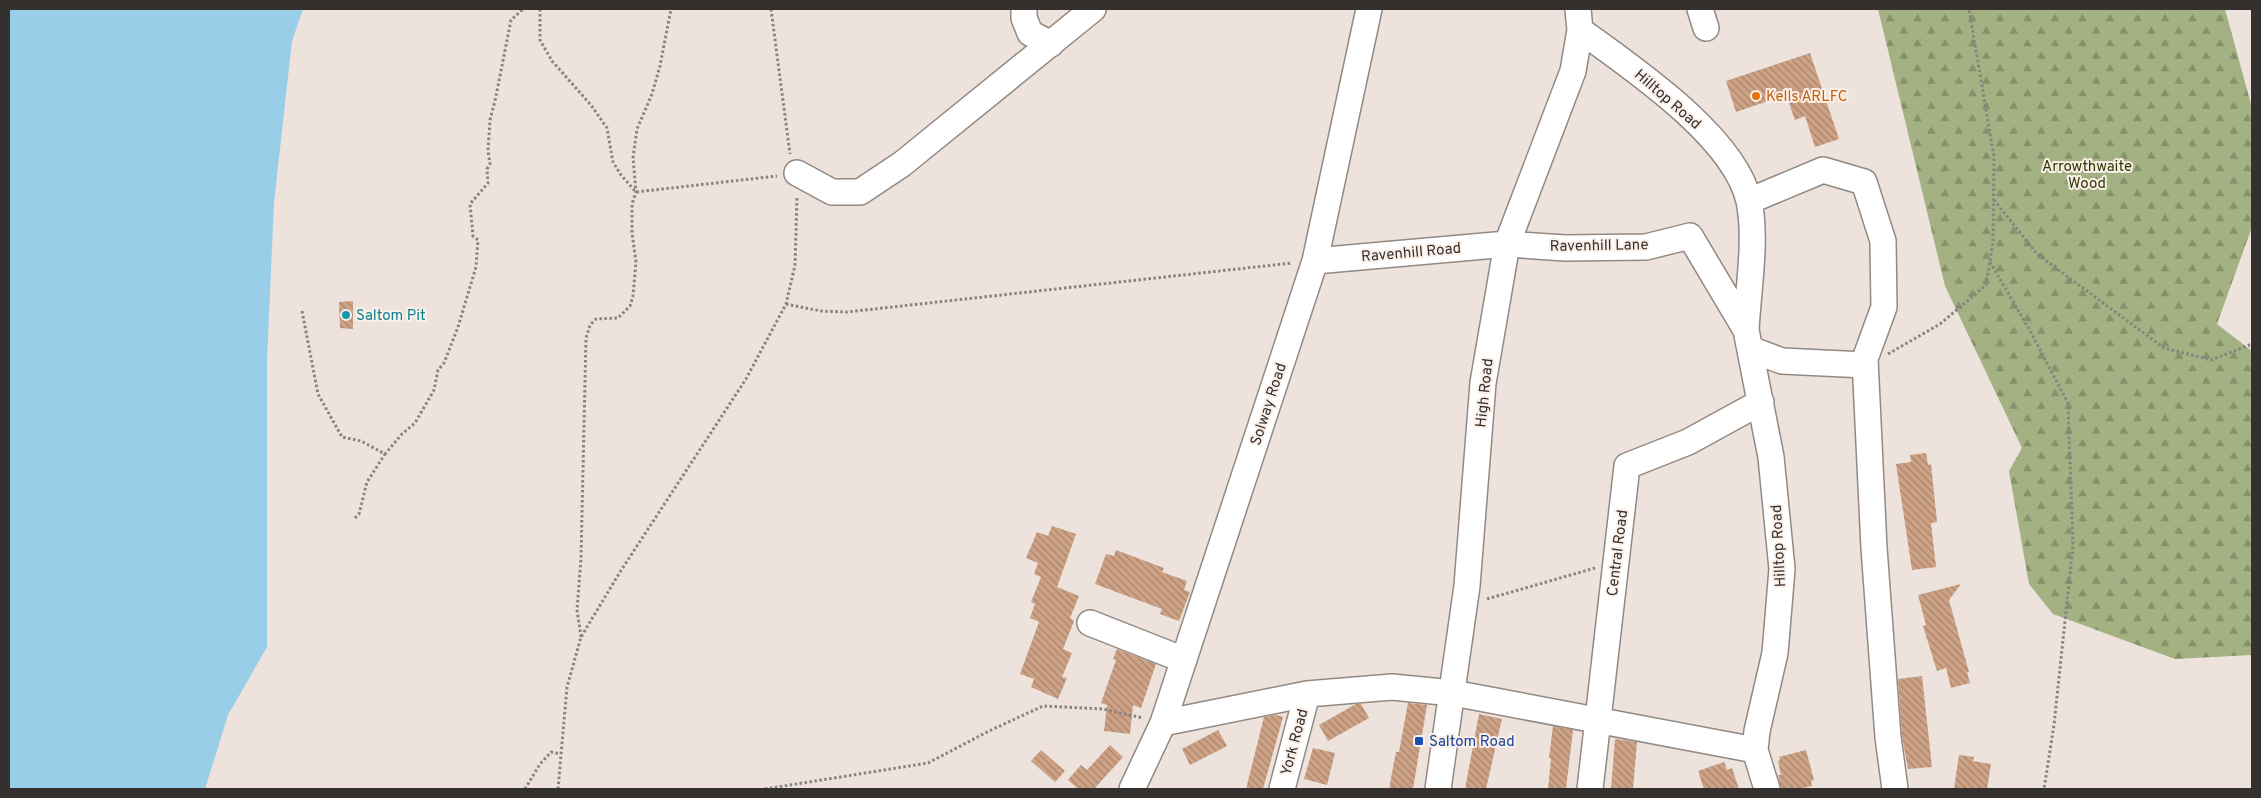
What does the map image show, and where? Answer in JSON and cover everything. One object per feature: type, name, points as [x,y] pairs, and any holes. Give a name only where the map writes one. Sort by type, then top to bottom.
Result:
[{"type":"street","points":[[1024,9],[1024,18],[1030,33],[1051,44]]},
{"type":"street","points":[[797,174],[832,192],[860,192],[902,164],[1093,9]]},
{"type":"street","name":"Solway Road","points":[[1132,789],[1163,723],[1315,260],[1369,9]]},
{"type":"street","name":"Hilltop Road","points":[[1579,20],[1628,66],[1695,120],[1729,160],[1742,181],[1749,201],[1753,230],[1748,340],[1771,457],[1782,568],[1775,653],[1757,731],[1755,750],[1767,789]]},
{"type":"street","name":"High Road","points":[[1438,789],[1467,586],[1483,383],[1507,244],[1573,71],[1579,20]]},
{"type":"street","points":[[1749,201],[1823,170],[1864,182],[1884,241],[1884,307],[1865,359],[1865,366],[1874,548],[1888,737],[1895,789]]},
{"type":"street","name":"Hilltop Road","points":[[1690,236],[1748,340]]},
{"type":"street","name":"Ravenhill Lane","points":[[1507,244],[1565,248],[1646,247],[1690,236]]},
{"type":"street","name":"Ravenhill Road","points":[[1315,260],[1507,244]]},
{"type":"street","points":[[1748,340],[1782,361],[1865,366]]},
{"type":"street","name":"Central Road","points":[[1590,789],[1627,466],[1688,442],[1761,402]]},
{"type":"street","points":[[1090,623],[1184,660]]},
{"type":"street","points":[[1163,723],[1307,694],[1392,687],[1453,693],[1755,750]]},
{"type":"street","name":"York Road","points":[[1282,789],[1307,694]]},
{"type":"path","points":[[354,518],[359,514],[367,482],[386,454],[420,416],[434,390],[438,370],[444,363],[458,327],[476,267],[478,240],[473,236],[470,204],[488,183],[490,120],[511,20],[522,9]]},
{"type":"path","points":[[540,9],[540,40],[552,61],[591,105],[607,128],[613,162],[621,175],[636,192]]},
{"type":"path","points":[[581,637],[577,610],[581,558],[586,338],[590,325],[596,319],[618,318],[630,306],[636,262],[632,214],[636,192],[632,158],[637,129],[652,94],[660,66],[671,9]]},
{"type":"path","points":[[558,789],[567,687],[581,637],[620,572],[746,379],[786,304],[795,266],[797,174],[787,143],[771,9]]},
{"type":"path","points":[[1865,366],[1940,324],[1986,284],[1993,242],[1994,157],[1969,9]]},
{"type":"path","points":[[636,192],[797,174]]},
{"type":"path","points":[[1994,200],[2037,254],[2164,348],[2211,360],[2252,344]]},
{"type":"path","points":[[786,304],[821,311],[847,312],[1315,260]]},
{"type":"path","points":[[1990,262],[2029,328],[2068,402],[2073,544],[2054,725],[2044,789]]},
{"type":"path","points":[[302,311],[318,394],[342,437],[361,441],[386,454]]},
{"type":"path","points":[[1487,599],[1600,567]]},
{"type":"path","points":[[765,789],[928,763],[988,731],[1043,706],[1103,709],[1163,723]]},
{"type":"path","points":[[525,789],[540,764],[552,752],[560,754]]},
{"type":"green space","name":"Arrowthwaite Wood","points":[[1878,9],[2225,9],[2252,108],[2252,227],[2217,324],[2252,351],[2252,655],[2175,659],[2053,614],[2029,584],[2009,471],[2022,448],[1945,286]]},
{"type":"water","points":[[9,9],[303,9],[292,41],[274,203],[267,360],[267,647],[228,715],[205,789],[9,789]]},
{"type":"building","name":"Kells ARLFC","points":[[1810,53],[1839,139],[1815,147],[1805,116],[1795,120],[1786,95],[1736,112],[1726,81]]},
{"type":"building","name":"Saltom Pit","points":[[353,301],[353,329],[340,328],[339,302]]},
{"type":"building","points":[[1926,453],[1928,465],[1931,464],[1937,522],[1931,523],[1936,567],[1912,570],[1896,464],[1911,462],[1910,455]]},
{"type":"building","points":[[1052,526],[1076,534],[1057,587],[1079,596],[1070,618],[1074,621],[1063,649],[1072,653],[1062,677],[1067,678],[1058,699],[1031,687],[1034,679],[1020,674],[1039,622],[1030,618],[1035,604],[1031,602],[1041,577],[1034,574],[1038,563],[1026,558],[1037,532],[1048,536]]},
{"type":"building","points":[[1116,550],[1164,568],[1162,572],[1187,581],[1184,590],[1190,592],[1179,621],[1160,614],[1162,609],[1095,584],[1106,554],[1114,556]]},
{"type":"building","points":[[1961,584],[1949,600],[1969,672],[1967,672],[1970,683],[1951,688],[1946,668],[1937,671],[1923,626],[1926,625],[1918,595]]},
{"type":"building","points":[[1117,649],[1156,664],[1141,708],[1133,705],[1130,734],[1104,731],[1107,705],[1101,703],[1116,660],[1113,659]]},
{"type":"building","points":[[1922,676],[1932,767],[1908,769],[1902,736],[1898,679]]},
{"type":"building","points":[[1408,703],[1427,705],[1413,789],[1389,789],[1396,752],[1399,752]]},
{"type":"building","points":[[1356,704],[1361,704],[1369,718],[1328,741],[1319,725]]},
{"type":"building","points":[[1479,714],[1502,719],[1486,789],[1465,789]]},
{"type":"building","points":[[1276,715],[1283,717],[1263,789],[1246,789],[1264,717]]},
{"type":"building","points":[[1553,726],[1573,730],[1566,789],[1548,789]]},
{"type":"building","points":[[1218,730],[1227,746],[1190,765],[1182,749]]},
{"type":"building","points":[[1615,739],[1637,742],[1633,789],[1611,789]]},
{"type":"building","points":[[1110,745],[1123,757],[1094,789],[1078,789],[1068,780],[1081,765],[1087,770]]},
{"type":"building","points":[[1313,748],[1335,753],[1327,785],[1304,779]]},
{"type":"building","points":[[1041,750],[1065,771],[1055,782],[1031,761]]},
{"type":"building","points":[[1806,750],[1814,780],[1811,781],[1812,786],[1798,789],[1781,789],[1778,775],[1781,775],[1779,757]]},
{"type":"building","points":[[1959,755],[1974,757],[1973,761],[1991,764],[1987,789],[1954,789]]},
{"type":"building","points":[[1724,762],[1727,770],[1732,768],[1739,789],[1704,789],[1698,771]]},
{"type":"place","name":"Kells ARLFC","points":[[1756,96]]},
{"type":"place","name":"Saltom Pit","points":[[346,315]]},
{"type":"place","name":"Saltom Road","points":[[1419,741]]}]
